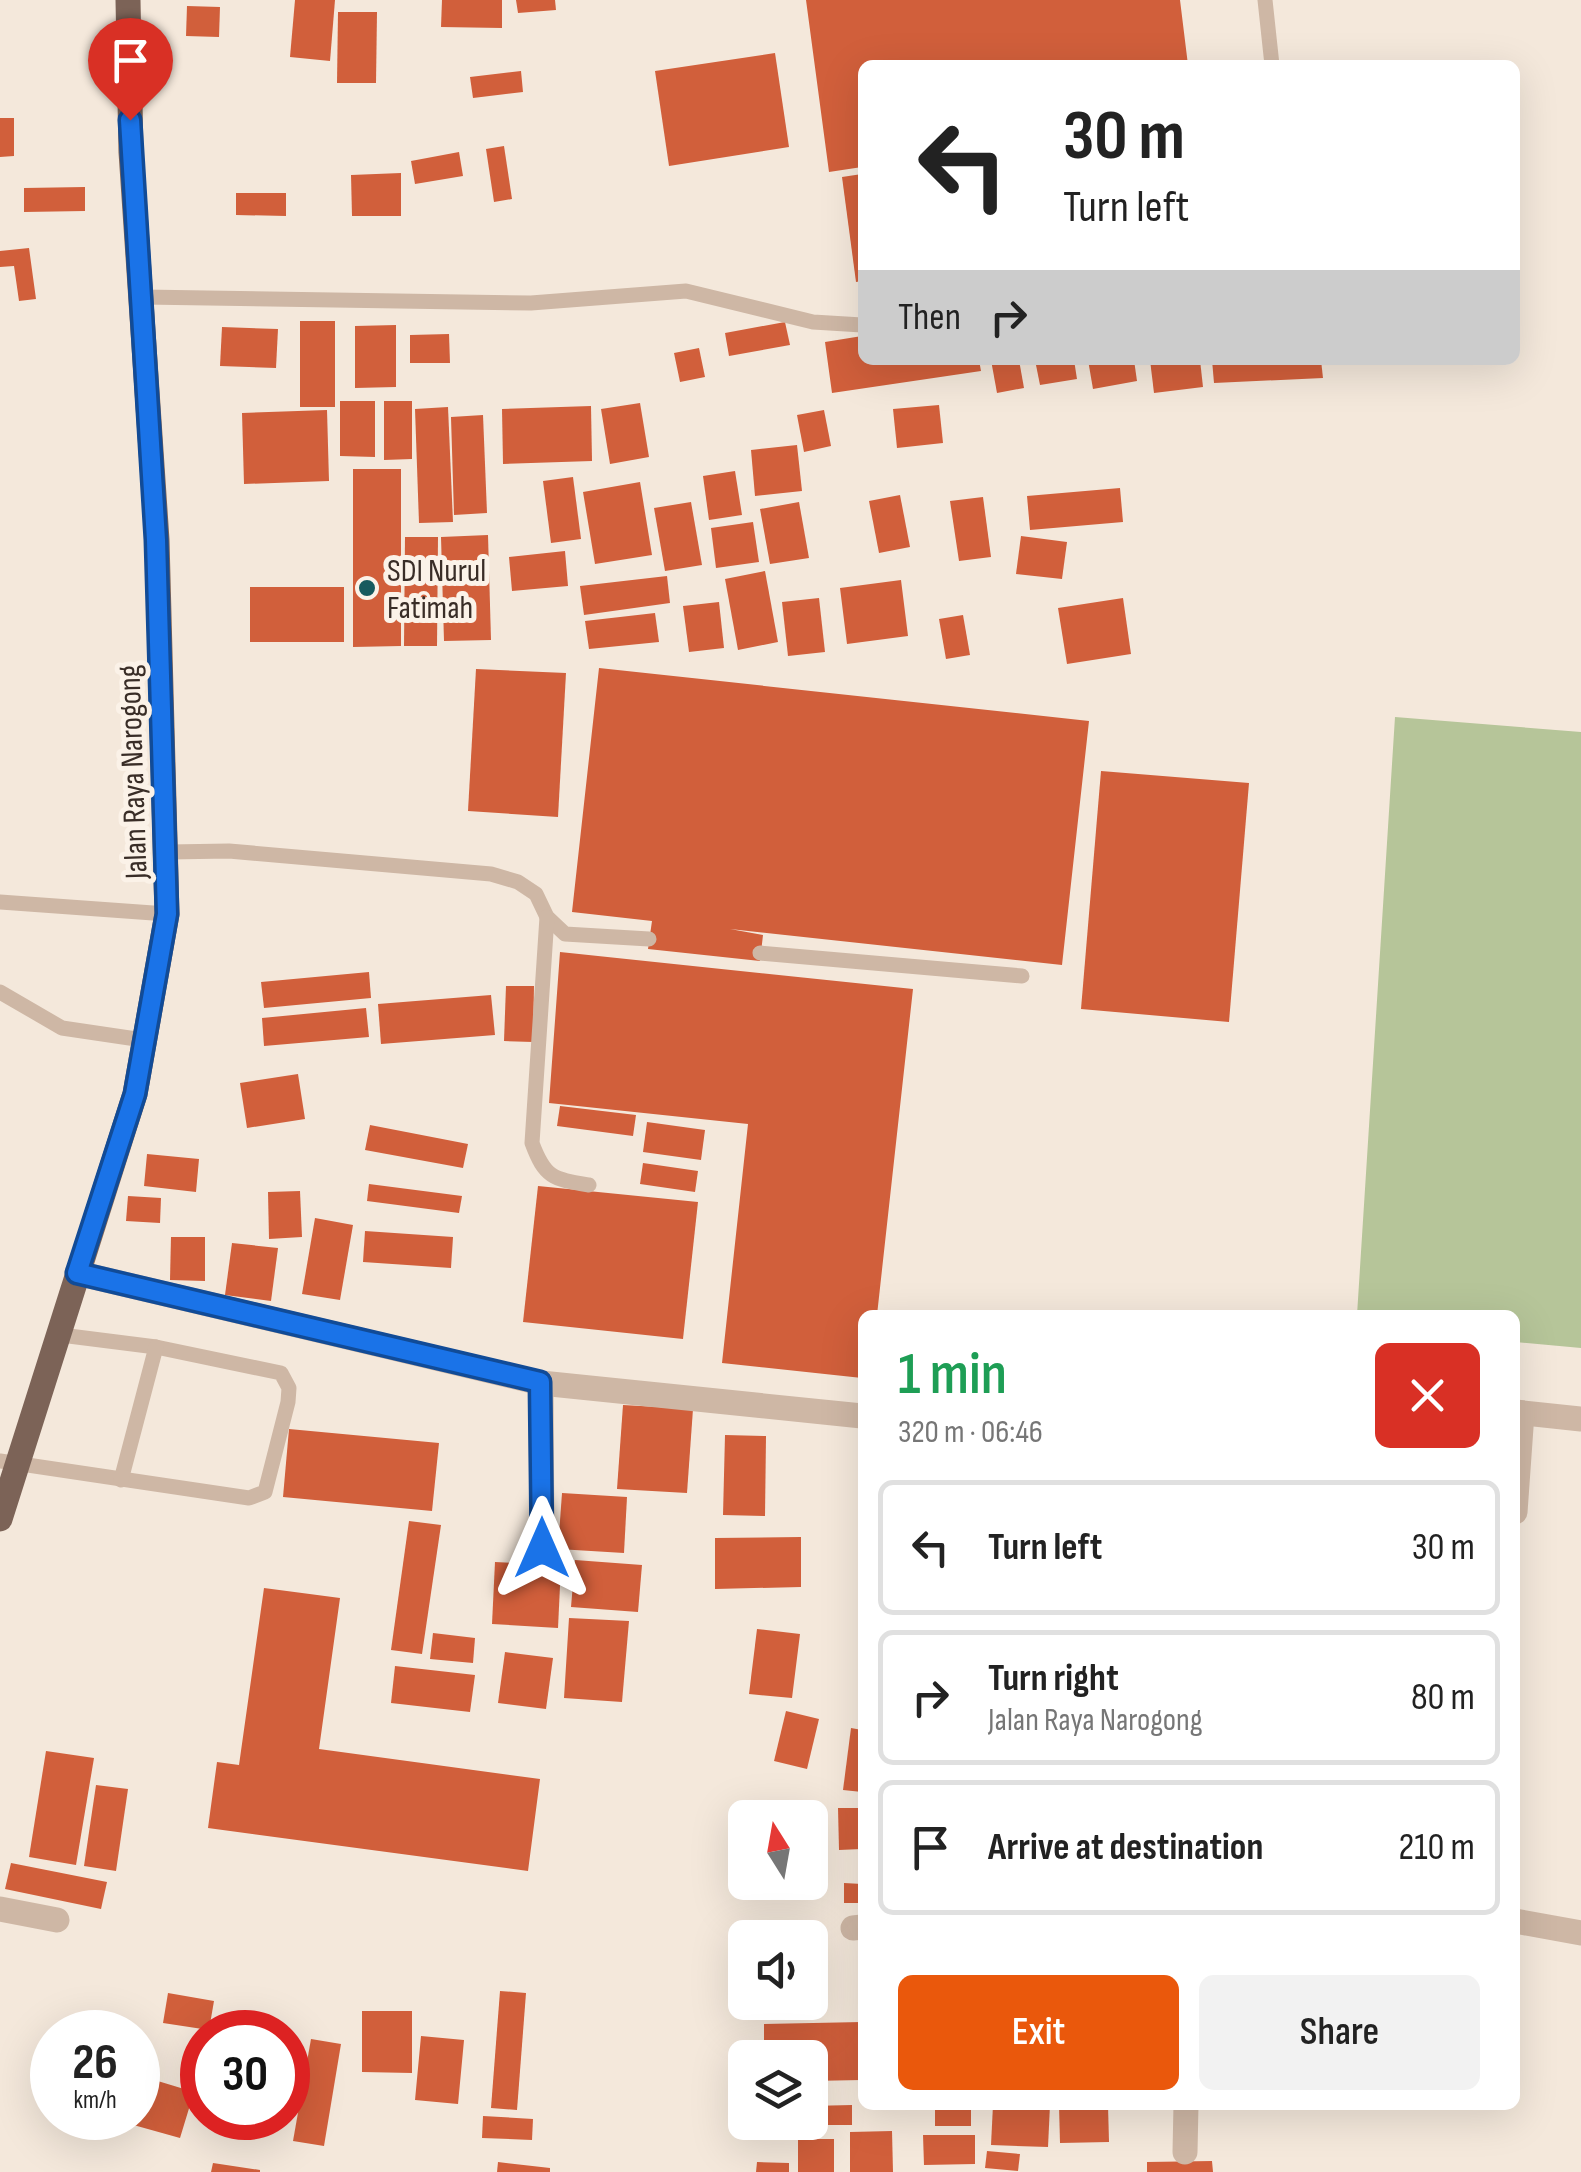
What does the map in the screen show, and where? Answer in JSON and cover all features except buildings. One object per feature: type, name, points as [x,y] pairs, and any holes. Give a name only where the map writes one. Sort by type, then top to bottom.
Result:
[{"type":"main road","name":"Jalan Raya Narogong","points":[[0,1519],[9,1463],[61,1335],[135,1094],[167,914],[168,852],[143,297],[131,152],[128,0]]},
{"type":"street","points":[[77,1273],[540,1382],[858,1416]]},
{"type":"street","points":[[540,1382],[542,1548]]},
{"type":"street","points":[[1520,1412],[1581,1418]]},
{"type":"street","points":[[0,1909],[57,1920]]},
{"type":"street","points":[[1520,1922],[1581,1933]]},
{"type":"street","points":[[1185,2152],[1186,2110]]},
{"type":"lane","points":[[1265,0],[1271,60]]},
{"type":"lane","points":[[143,297],[531,303],[686,291],[813,322],[858,325]]},
{"type":"lane","points":[[168,852],[229,851],[491,874],[518,882],[536,894],[546,917],[565,934],[649,939]]},
{"type":"lane","points":[[0,902],[167,914]]},
{"type":"lane","points":[[546,917],[532,1143],[541,1168],[558,1180],[589,1185]]},
{"type":"lane","points":[[760,953],[1022,976]]},
{"type":"lane","points":[[0,992],[62,1028],[143,1040]]},
{"type":"lane","points":[[9,1463],[250,1498],[265,1492],[288,1402],[289,1388],[281,1373],[156,1347],[61,1335]]},
{"type":"lane","points":[[121,1480],[156,1347]]},
{"type":"green space","points":[[1395,717],[1581,732],[1581,1348],[1520,1342],[1520,1310],[1357,1310]]},
{"type":"place","name":"SDI Nurul Fatimah","points":[[367,588]]},
{"type":"route","points":[[130,120],[156,540],[167,914],[135,1094],[77,1273],[540,1382],[542,1548]]}]
